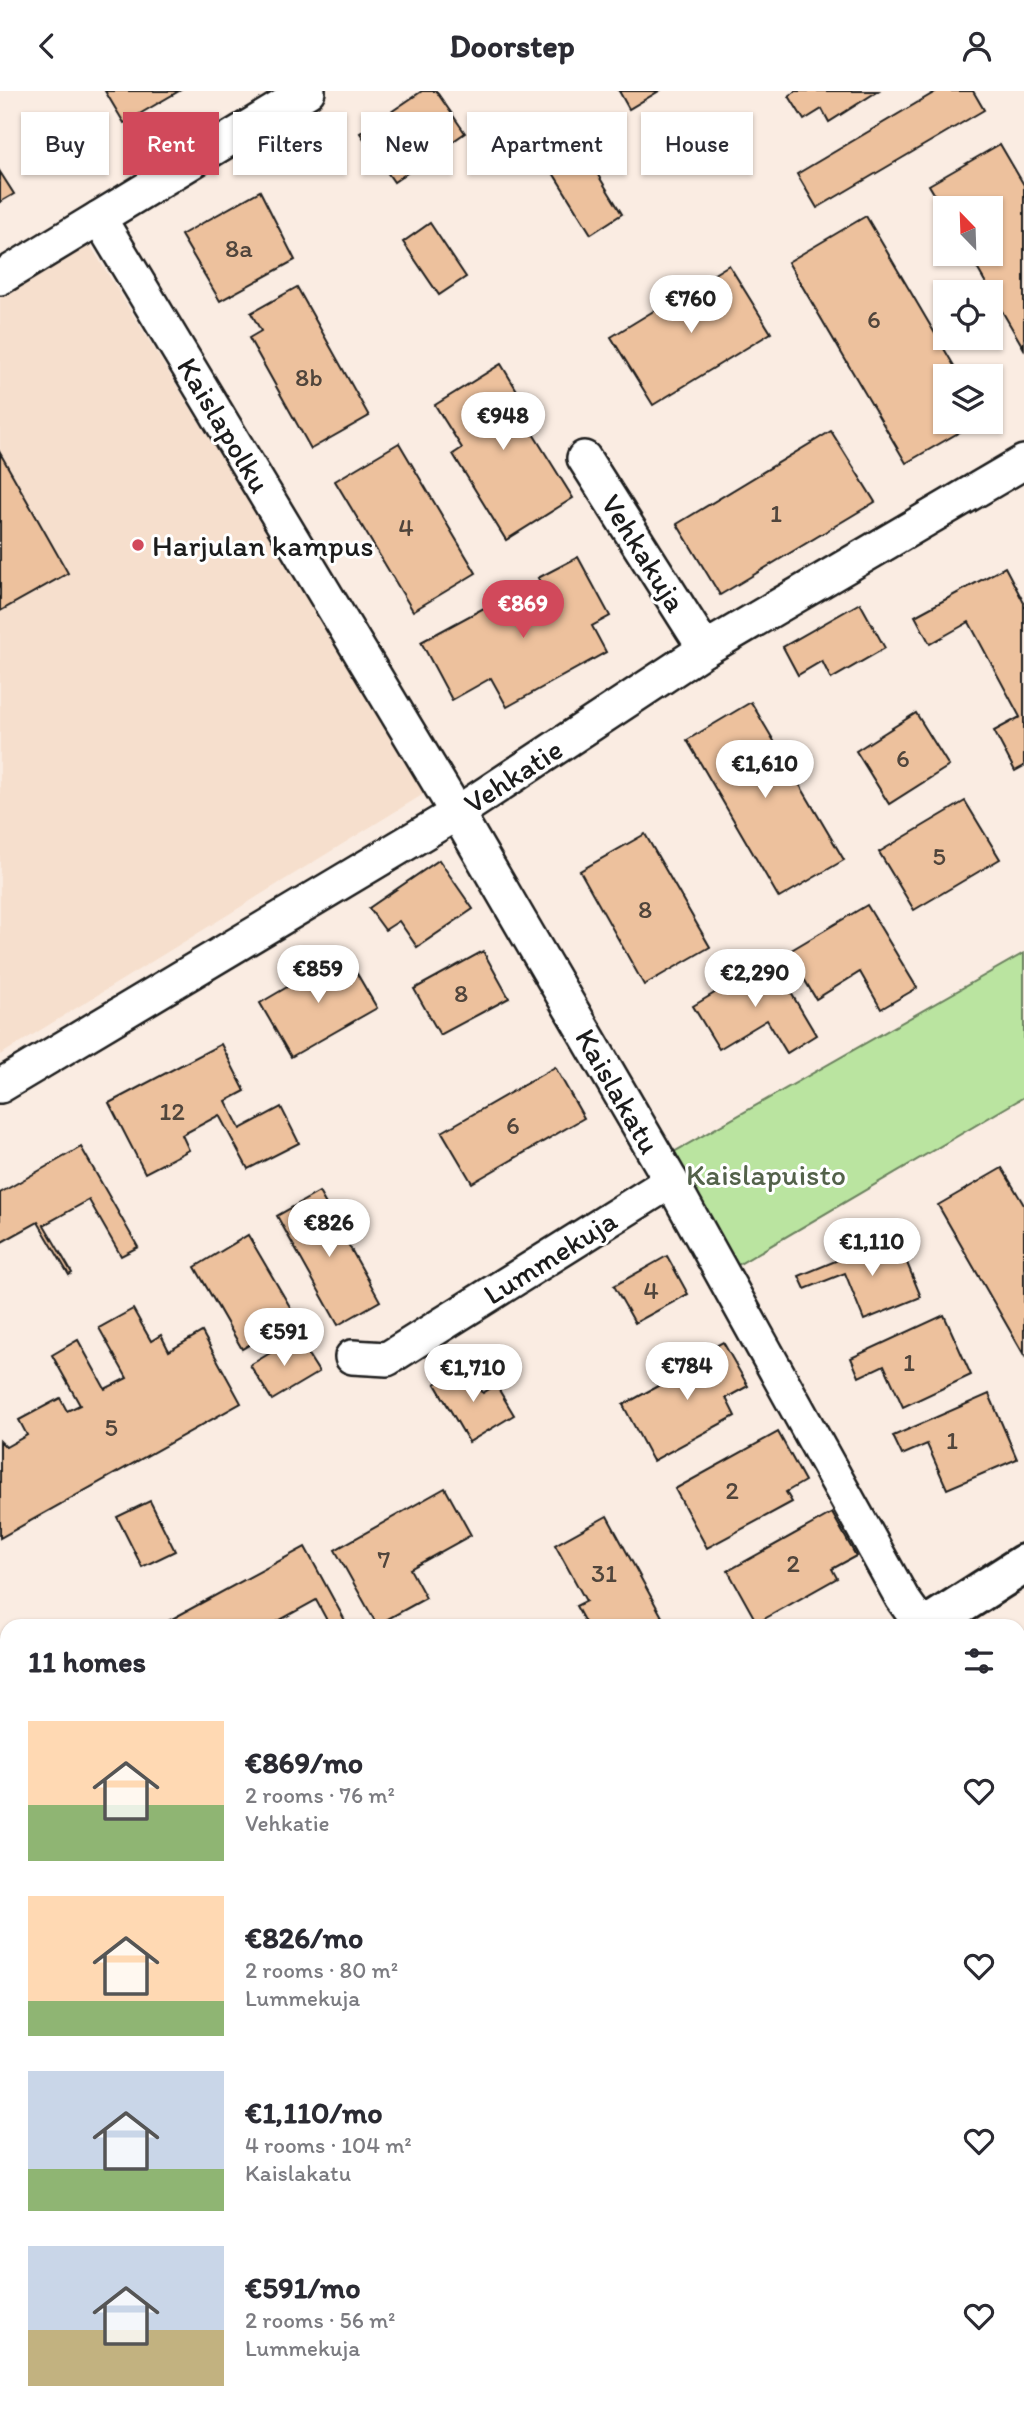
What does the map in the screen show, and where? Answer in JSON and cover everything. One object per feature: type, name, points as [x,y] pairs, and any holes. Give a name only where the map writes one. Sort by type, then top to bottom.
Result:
[{"type":"street","points":[[0,278],[308,91]]},
{"type":"street","name":"Kaislapolku","points":[[99,218],[457,813]]},
{"type":"street","name":"Vehkakuja","points":[[584,458],[705,649]]},
{"type":"street","name":"Vehkatie","points":[[0,1086],[457,813],[705,649],[1024,462]]},
{"type":"street","name":"Kaislakatu","points":[[457,813],[671,1181],[902,1598],[918,1619]]},
{"type":"street","name":"Lummekuja","points":[[352,1357],[387,1359],[671,1181]]},
{"type":"street","points":[[935,1619],[1024,1564]]},
{"type":"shaded area","name":"Harjulan kampus","points":[[89,243],[427,792],[0,1055],[0,298]]},
{"type":"green space","name":"Kaislapuisto","points":[[1024,953],[1024,1097],[731,1269],[667,1156]]},
{"type":"building","points":[[105,91],[179,91],[143,112],[123,112],[123,121]]},
{"type":"building","points":[[422,91],[436,91],[450,112],[391,112]]},
{"type":"building","points":[[619,91],[659,91],[629,109]]},
{"type":"building","points":[[796,91],[878,91],[829,122],[822,109],[804,120],[789,96]]},
{"type":"building","points":[[937,91],[973,91],[984,110],[817,208],[797,174]]},
{"type":"building","points":[[453,116],[465,133],[453,141]]},
{"type":"building","points":[[1000,144],[1024,185],[1024,349],[1003,313],[1003,280],[984,280],[976,266],[1003,266],[1003,196],[936,196],[929,185]]},
{"type":"building","points":[[0,172],[14,194],[0,202]]},
{"type":"building","points":[[389,175],[404,175],[394,182]]},
{"type":"building","points":[[554,175],[598,175],[622,214],[591,234]]},
{"type":"building","points":[[260,191],[295,260],[220,301],[181,235]]},
{"type":"building","points":[[866,216],[933,330],[933,350],[945,350],[953,364],[933,364],[933,434],[956,434],[906,463],[788,262]]},
{"type":"building","points":[[430,223],[466,277],[439,295],[403,242]]},
{"type":"building","points":[[729,265],[771,333],[653,405],[611,337]]},
{"type":"building","points":[[297,287],[369,416],[311,449],[249,338],[261,331],[251,313]]},
{"type":"building","points":[[501,364],[538,425],[530,429],[573,498],[506,540],[453,454],[462,448],[435,405]]},
{"type":"building","points":[[831,431],[875,502],[720,595],[677,524]]},
{"type":"building","points":[[399,443],[476,573],[413,611],[335,481]]},
{"type":"building","points":[[0,453],[68,573],[0,611]]},
{"type":"building","points":[[578,557],[610,616],[592,626],[606,652],[507,707],[491,678],[452,700],[421,642],[506,596],[521,623],[553,605],[538,578]]},
{"type":"building","points":[[1005,567],[1024,603],[1024,766],[1015,771],[994,731],[1020,717],[969,622],[930,644],[915,616]]},
{"type":"building","points":[[860,603],[885,648],[831,679],[822,661],[798,675],[783,647]]},
{"type":"building","points":[[751,702],[844,860],[779,898],[687,740]]},
{"type":"building","points":[[916,713],[949,766],[889,804],[856,751]]},
{"type":"building","points":[[965,801],[1000,859],[914,910],[879,852]]},
{"type":"building","points":[[645,834],[710,947],[644,985],[580,871]]},
{"type":"building","points":[[439,860],[473,909],[417,947],[399,921],[385,930],[369,908]]},
{"type":"building","points":[[867,905],[917,988],[881,1009],[860,972],[816,999],[788,952]]},
{"type":"building","points":[[483,951],[509,998],[440,1035],[414,989]]},
{"type":"building","points":[[345,953],[377,1008],[291,1057],[260,1003]]},
{"type":"building","points":[[771,959],[816,1035],[787,1053],[767,1020],[719,1049],[693,1006]]},
{"type":"building","points":[[221,1044],[245,1091],[226,1101],[240,1129],[281,1107],[299,1143],[248,1169],[219,1115],[182,1135],[189,1150],[145,1173],[109,1103]]},
{"type":"building","points":[[555,1067],[584,1118],[472,1183],[442,1132]]},
{"type":"building","points":[[81,1147],[138,1247],[121,1256],[89,1200],[44,1225],[72,1273],[69,1275],[38,1222],[0,1243],[0,1193]]},
{"type":"building","points":[[1002,1168],[1024,1205],[1024,1355],[938,1205]]},
{"type":"building","points":[[319,1192],[380,1301],[338,1325],[277,1216]]},
{"type":"building","points":[[248,1235],[296,1317],[242,1349],[195,1267]]},
{"type":"building","points":[[896,1236],[921,1297],[864,1320],[845,1273],[805,1289],[799,1276]]},
{"type":"building","points":[[667,1256],[688,1294],[635,1323],[614,1286]]},
{"type":"building","points":[[133,1309],[151,1341],[161,1335],[169,1351],[202,1332],[241,1403],[0,1538],[0,1441],[6,1447],[27,1435],[19,1420],[60,1398],[67,1411],[80,1405],[52,1355],[78,1340],[105,1389],[127,1378],[99,1328]]},
{"type":"building","points":[[944,1315],[971,1375],[903,1407],[884,1365],[859,1377],[851,1358]]},
{"type":"building","points":[[297,1337],[319,1372],[272,1400],[250,1365]]},
{"type":"building","points":[[723,1342],[748,1386],[726,1398],[735,1416],[653,1461],[623,1405],[678,1375],[675,1368]]},
{"type":"building","points":[[466,1366],[483,1393],[496,1385],[514,1415],[469,1442],[435,1384]]},
{"type":"building","points":[[989,1394],[1017,1459],[947,1489],[927,1444],[902,1455],[893,1436]]},
{"type":"building","points":[[778,1432],[805,1481],[786,1492],[792,1502],[707,1548],[675,1489]]},
{"type":"building","points":[[445,1488],[471,1535],[410,1569],[426,1598],[388,1619],[374,1619],[335,1550]]},
{"type":"building","points":[[150,1501],[175,1551],[142,1567],[117,1517]]},
{"type":"building","points":[[832,1513],[856,1556],[832,1569],[837,1578],[764,1619],[755,1619],[728,1571]]},
{"type":"building","points":[[607,1516],[663,1619],[583,1619],[576,1606],[586,1601],[555,1545]]},
{"type":"building","points":[[305,1547],[344,1619],[326,1619],[316,1600],[282,1619],[172,1619]]},
{"type":"place","name":"Harjulan kampus","points":[[138,545]]}]
